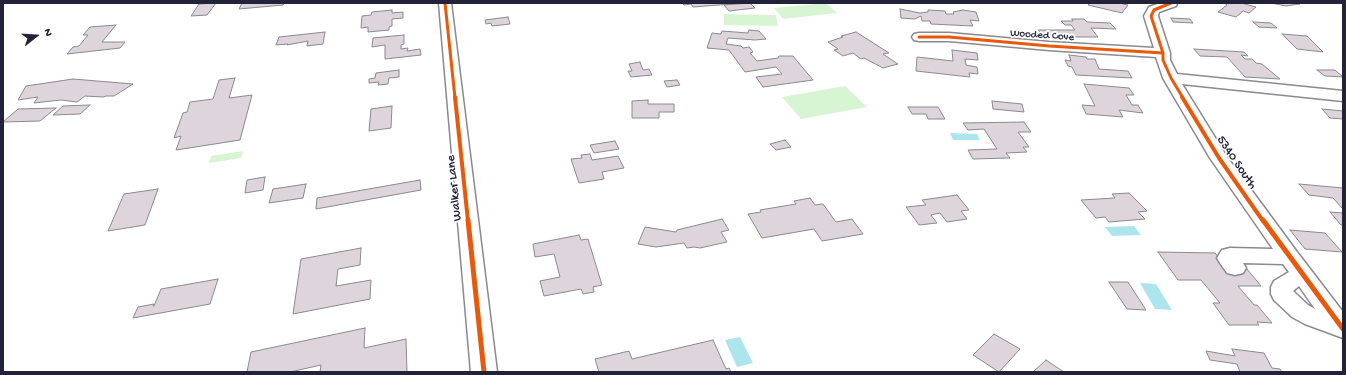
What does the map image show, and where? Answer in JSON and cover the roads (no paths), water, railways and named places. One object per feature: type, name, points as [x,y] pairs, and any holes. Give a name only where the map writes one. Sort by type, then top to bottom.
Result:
[{"type":"street","name":"Walker Lane","points":[[445,3],[452,52],[484,372]]},
{"type":"street","name":"5340 South","points":[[1171,3],[1154,10],[1151,16],[1163,54],[1163,60],[1171,78],[1219,158],[1302,275],[1282,287],[1282,294],[1300,311],[1313,318],[1342,328]]},
{"type":"street","name":"Wooded Cove","points":[[919,37],[949,37],[1163,54]]},
{"type":"street","points":[[1171,78],[1343,96]]},
{"type":"street","points":[[1235,268],[1228,258],[1230,255],[1289,257]]},
{"type":"water","points":[[950,133],[977,134],[980,140],[953,140]]},
{"type":"water","points":[[1134,226],[1141,235],[1112,236],[1105,227]]},
{"type":"water","points":[[1140,283],[1156,284],[1172,310],[1155,309]]},
{"type":"water","points":[[740,337],[753,363],[737,367],[725,340]]}]
